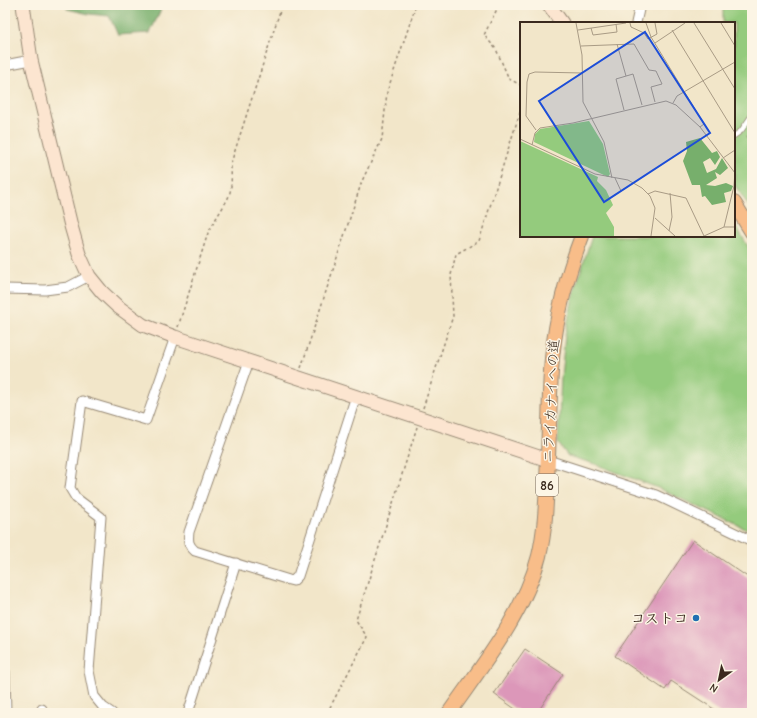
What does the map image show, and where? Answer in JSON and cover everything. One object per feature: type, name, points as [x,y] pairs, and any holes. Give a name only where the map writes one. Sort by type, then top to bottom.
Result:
[{"type":"main road","points":[[735,205],[752,232]]},
{"type":"main road","name":"ニライカナイへの道","points":[[450,713],[508,626],[530,582],[539,555],[546,515],[551,372],[554,335],[570,268],[582,237]]},
{"type":"street","points":[[23,5],[31,60],[79,254],[89,276],[116,306],[142,325],[175,337],[656,495],[752,541]]},
{"type":"street","points":[[549,5],[561,22]]},
{"type":"street","points":[[636,22],[640,5]]},
{"type":"street","points":[[5,65],[31,60]]},
{"type":"street","points":[[5,289],[45,290],[68,287],[89,276]]},
{"type":"street","points":[[112,713],[103,707],[94,696],[89,671],[101,517],[76,498],[70,488],[82,401],[146,420],[175,337]]},
{"type":"street","points":[[249,361],[189,532],[188,542],[195,551],[293,581],[298,576],[356,396]]},
{"type":"street","points":[[188,713],[236,563]]},
{"type":"street","points":[[5,672],[6,713]]},
{"type":"lane","points":[[735,135],[741,131],[752,115]]},
{"type":"path","points":[[175,337],[208,233],[215,218],[228,199],[231,181],[231,163],[282,5]]},
{"type":"path","points":[[298,377],[362,181],[382,139],[387,92],[416,5]]},
{"type":"path","points":[[499,5],[484,35],[496,49],[509,79],[520,84]]},
{"type":"path","points":[[326,713],[367,637],[356,620],[453,316],[452,275],[456,254],[479,240],[520,112]]},
{"type":"path","points":[[741,131],[752,144]]},
{"type":"green space","points":[[66,5],[163,5],[150,33],[118,35],[109,16],[89,14],[67,9]]},
{"type":"green space","points":[[723,5],[752,5],[752,211],[735,186],[735,22],[723,22]]},
{"type":"green space","points":[[735,225],[752,253],[752,532],[658,488],[595,464],[568,456],[558,443],[561,378],[565,335],[574,292],[592,237],[735,237]]},
{"type":"building","name":"コストコ","points":[[693,540],[752,580],[752,713],[720,713],[671,681],[665,690],[615,656]]},
{"type":"building","points":[[525,649],[563,674],[537,713],[521,713],[494,694]]},
{"type":"place","name":"コストコ","points":[[696,618]]}]
